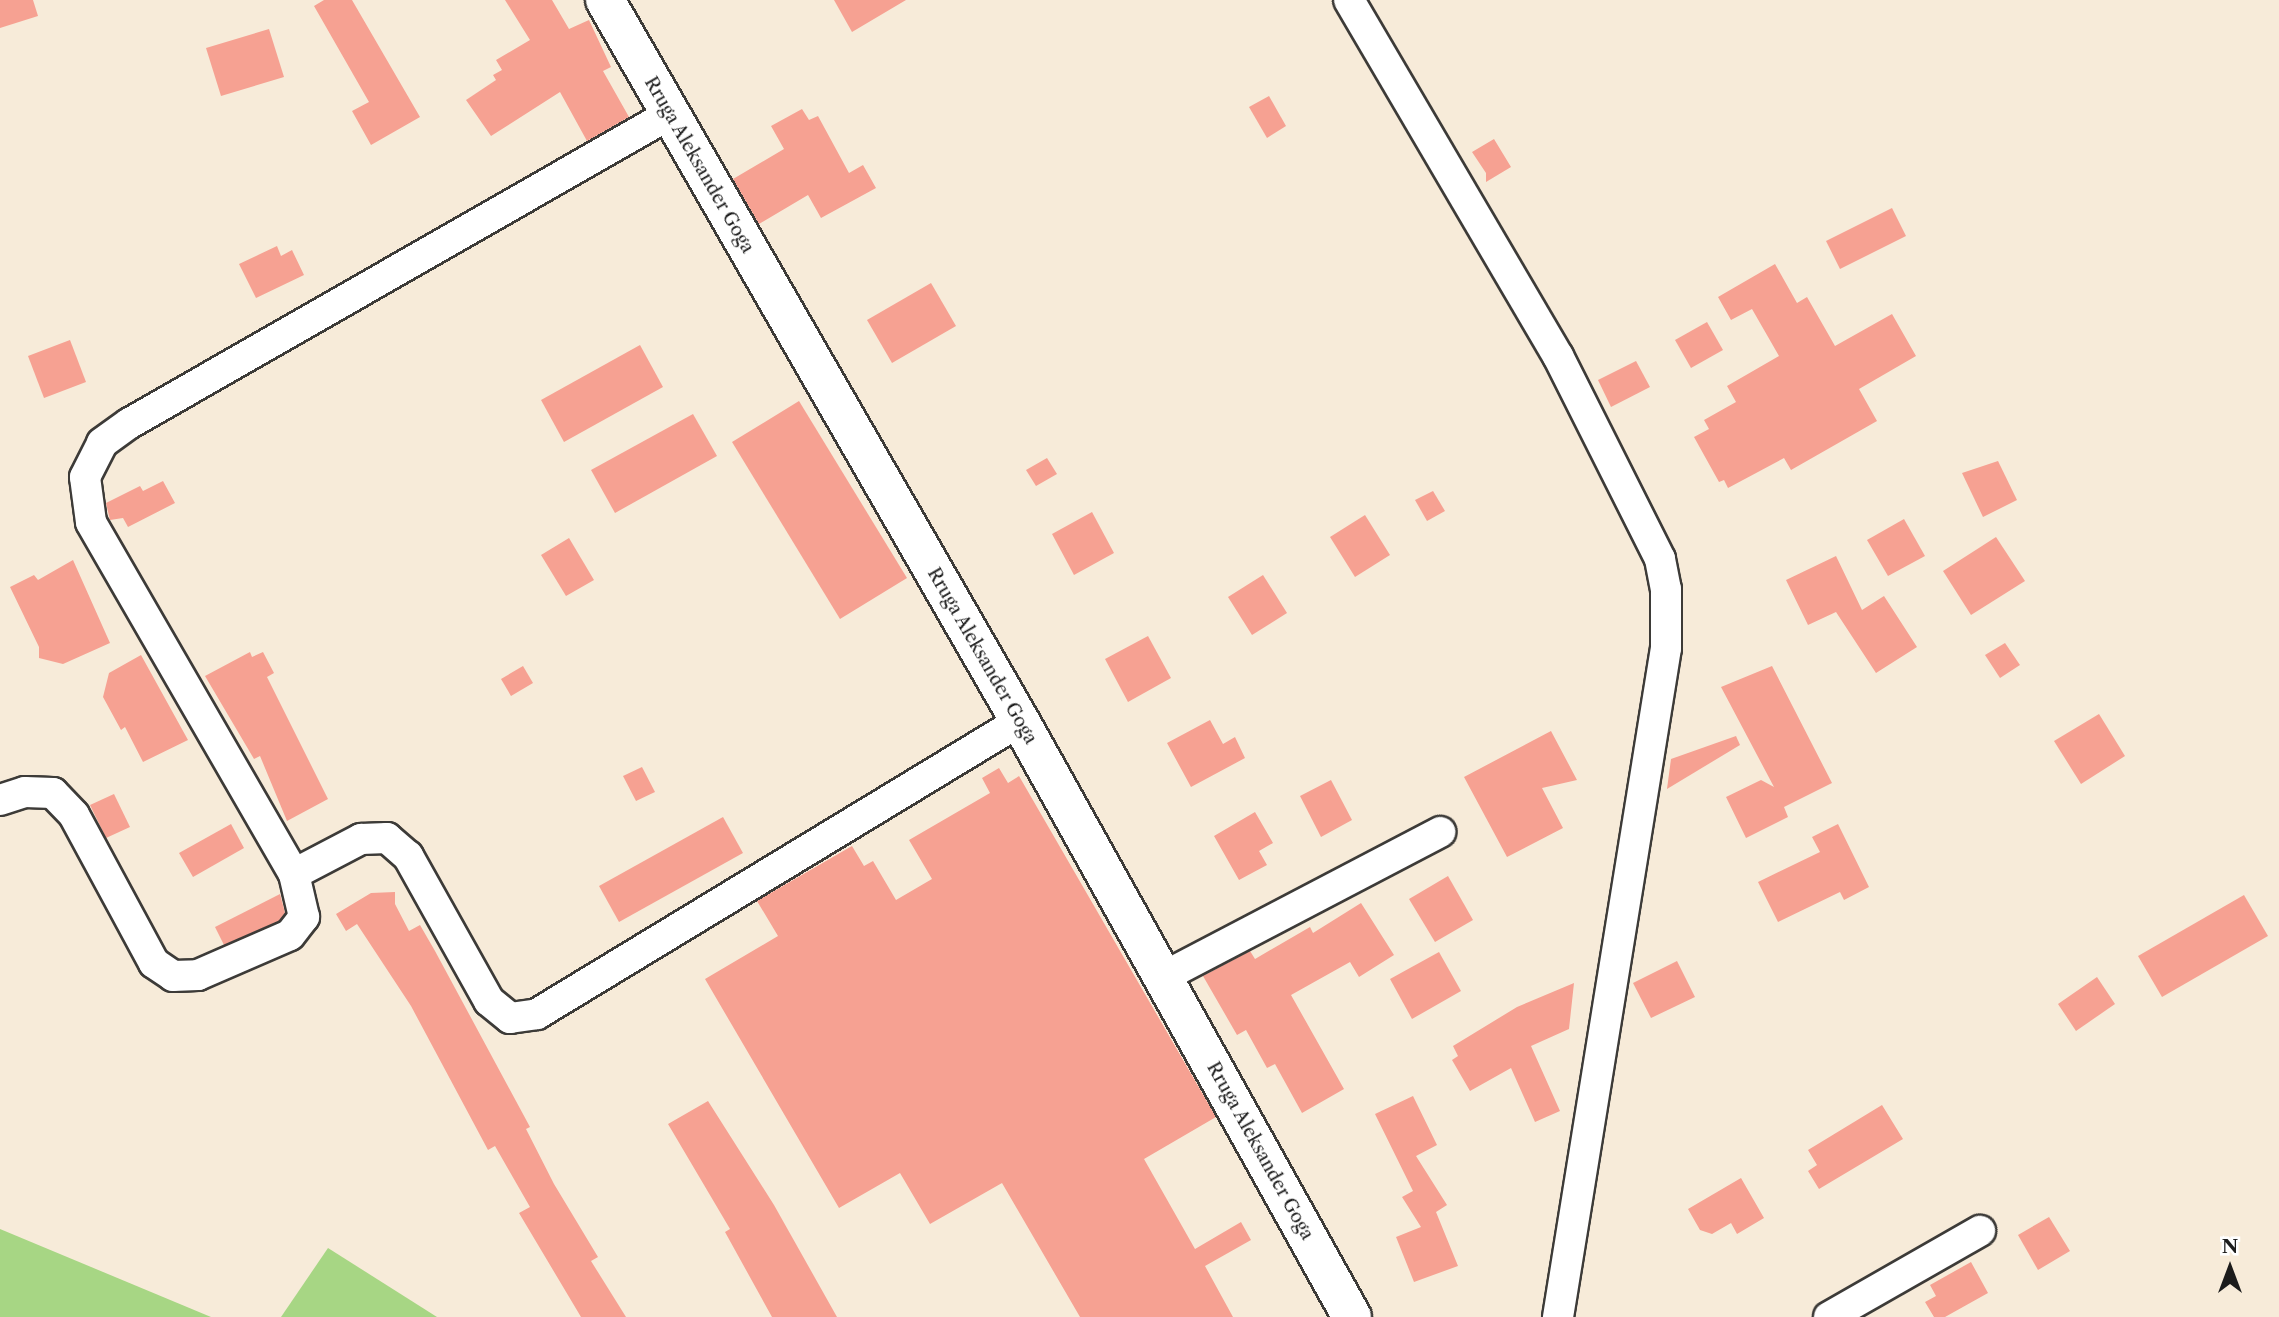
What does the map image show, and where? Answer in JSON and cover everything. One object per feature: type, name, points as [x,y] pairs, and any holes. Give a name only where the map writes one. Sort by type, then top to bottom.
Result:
[{"type":"main road","name":"Rruga Aleksander Goga","points":[[605,0],[1020,721],[1352,1317]]},
{"type":"street","points":[[1349,0],[1558,356],[1660,559],[1666,589],[1666,648],[1558,1317]]},
{"type":"street","points":[[0,800],[24,792],[52,793],[67,807],[154,963],[173,976],[198,975],[290,935],[304,917],[294,874],[90,522],[85,477],[102,443],[670,114]]},
{"type":"street","points":[[294,874],[361,839],[387,838],[408,856],[489,1001],[510,1018],[537,1014],[1020,721]]},
{"type":"street","points":[[1163,977],[1440,832]]},
{"type":"street","points":[[1829,1317],[1980,1231]]},
{"type":"green space","points":[[0,1229],[211,1317],[0,1317]]},
{"type":"green space","points":[[328,1248],[437,1317],[281,1317]]},
{"type":"building","points":[[0,0],[33,0],[38,16],[0,28]]},
{"type":"building","points":[[324,0],[352,0],[420,117],[371,145],[352,111],[369,102],[314,6]]},
{"type":"building","points":[[505,0],[552,0],[569,29],[589,20],[611,67],[603,71],[629,117],[587,141],[560,92],[491,136],[466,100],[496,80],[493,75],[502,70],[496,60],[530,40]]},
{"type":"building","points":[[834,0],[906,0],[852,32]]},
{"type":"building","points":[[269,29],[284,77],[221,96],[206,48]]},
{"type":"building","points":[[1269,96],[1286,126],[1267,138],[1249,107]]},
{"type":"building","points":[[802,109],[809,120],[818,116],[849,173],[863,165],[876,188],[821,218],[808,195],[759,224],[733,179],[784,149],[771,126]]},
{"type":"building","points":[[1494,139],[1511,167],[1486,182],[1486,173],[1472,152]]},
{"type":"building","points":[[1892,208],[1906,236],[1840,269],[1826,241]]},
{"type":"building","points":[[277,246],[281,256],[292,250],[304,275],[256,298],[239,264]]},
{"type":"building","points":[[1775,264],[1797,303],[1807,297],[1835,346],[1892,314],[1916,356],[1859,389],[1877,421],[1791,470],[1784,458],[1728,488],[1724,480],[1719,482],[1694,437],[1709,429],[1704,420],[1736,402],[1727,386],[1779,356],[1752,309],[1731,320],[1718,297]]},
{"type":"building","points":[[931,283],[956,326],[892,363],[867,320]]},
{"type":"building","points":[[1707,322],[1723,350],[1691,368],[1675,340]]},
{"type":"building","points":[[70,340],[86,382],[44,398],[28,356]]},
{"type":"building","points":[[640,345],[663,387],[564,442],[541,400]]},
{"type":"building","points":[[1636,361],[1650,387],[1611,407],[1598,380]]},
{"type":"building","points":[[799,401],[907,578],[840,619],[732,442]]},
{"type":"building","points":[[693,414],[717,456],[615,513],[591,470]]},
{"type":"building","points":[[1047,458],[1057,474],[1036,486],[1026,470]]},
{"type":"building","points":[[1998,461],[2017,500],[1983,517],[1962,473]]},
{"type":"building","points":[[163,481],[175,503],[128,527],[123,518],[110,520],[106,503],[140,486],[143,491]]},
{"type":"building","points":[[1433,491],[1445,511],[1427,521],[1415,500]]},
{"type":"building","points":[[1092,512],[1114,553],[1074,575],[1052,534]]},
{"type":"building","points":[[1365,515],[1390,555],[1355,577],[1330,537]]},
{"type":"building","points":[[1904,519],[1925,556],[1888,576],[1867,540]]},
{"type":"building","points":[[1996,537],[2025,581],[1971,615],[1943,571]]},
{"type":"building","points":[[569,538],[594,580],[566,596],[541,555]]},
{"type":"building","points":[[1836,556],[1862,610],[1884,596],[1917,647],[1876,673],[1836,612],[1808,625],[1786,580]]},
{"type":"building","points":[[73,560],[110,643],[63,664],[39,658],[39,647],[10,587],[34,575],[38,580]]},
{"type":"building","points":[[1263,575],[1287,613],[1252,635],[1228,597]]},
{"type":"building","points":[[1148,636],[1171,678],[1128,702],[1105,659]]},
{"type":"building","points":[[2005,643],[2020,665],[2000,678],[1985,655]]},
{"type":"building","points":[[250,652],[252,657],[263,652],[274,673],[267,677],[328,799],[287,821],[260,756],[254,759],[205,676]]},
{"type":"building","points":[[141,655],[188,740],[143,762],[125,727],[121,730],[103,697],[109,673]]},
{"type":"building","points":[[523,666],[533,683],[511,696],[501,679]]},
{"type":"building","points":[[1772,666],[1832,783],[1784,807],[1788,817],[1746,838],[1726,797],[1761,780],[1774,787],[1721,687]]},
{"type":"building","points":[[2099,714],[2125,756],[2081,784],[2054,741]]},
{"type":"building","points":[[1210,720],[1223,744],[1235,737],[1245,758],[1191,787],[1167,743]]},
{"type":"building","points":[[1551,731],[1577,780],[1542,788],[1563,828],[1507,857],[1464,777]]},
{"type":"building","points":[[1736,736],[1740,745],[1667,789],[1671,759]]},
{"type":"building","points":[[642,767],[655,792],[636,801],[623,776]]},
{"type":"building","points":[[999,768],[1008,783],[1019,776],[1216,1117],[1144,1159],[1195,1249],[1241,1222],[1251,1240],[1205,1266],[1233,1317],[1080,1317],[1002,1183],[930,1224],[900,1173],[839,1208],[705,979],[778,936],[757,901],[852,846],[864,866],[873,861],[896,900],[932,879],[909,840],[990,793],[982,778]]},
{"type":"building","points":[[1331,780],[1352,820],[1321,837],[1300,796]]},
{"type":"building","points":[[114,794],[130,827],[106,838],[90,805]]},
{"type":"building","points":[[1255,812],[1273,843],[1259,851],[1267,865],[1239,880],[1214,836]]},
{"type":"building","points":[[723,817],[743,853],[619,922],[599,886]]},
{"type":"building","points":[[231,824],[244,848],[193,877],[179,853]]},
{"type":"building","points":[[1838,824],[1869,887],[1844,900],[1840,892],[1778,922],[1758,882],[1820,852],[1812,837]]},
{"type":"building","points":[[1448,876],[1473,920],[1435,942],[1409,899]]},
{"type":"building","points":[[395,892],[395,904],[409,931],[420,925],[435,951],[530,1127],[526,1129],[554,1184],[598,1257],[591,1261],[626,1317],[581,1317],[519,1213],[530,1207],[495,1146],[488,1150],[411,1006],[357,924],[346,931],[336,914],[371,893]]},
{"type":"building","points":[[280,894],[285,913],[279,921],[224,945],[215,927]]},
{"type":"building","points":[[2244,895],[2268,936],[2162,997],[2138,956]]},
{"type":"building","points":[[1361,903],[1394,955],[1359,977],[1350,962],[1291,995],[1344,1089],[1302,1113],[1275,1064],[1267,1068],[1246,1030],[1237,1035],[1203,976],[1250,951],[1255,959],[1310,927],[1313,933]]},
{"type":"building","points":[[1439,952],[1461,991],[1412,1019],[1390,979]]},
{"type":"building","points":[[1677,961],[1695,997],[1651,1018],[1633,983]]},
{"type":"building","points":[[2097,977],[2115,1004],[2076,1031],[2058,1004]]},
{"type":"building","points":[[1574,983],[1569,1029],[1531,1046],[1560,1111],[1535,1122],[1511,1068],[1470,1091],[1452,1060],[1458,1056],[1453,1046],[1517,1007]]},
{"type":"building","points":[[1413,1096],[1437,1145],[1416,1156],[1447,1205],[1436,1212],[1458,1266],[1414,1282],[1396,1237],[1421,1227],[1402,1197],[1413,1191],[1375,1114]]},
{"type":"building","points":[[708,1101],[774,1205],[837,1317],[772,1317],[725,1232],[730,1229],[668,1124]]},
{"type":"building","points":[[1882,1105],[1903,1139],[1819,1189],[1808,1171],[1817,1165],[1808,1150]]},
{"type":"building","points":[[1741,1178],[1764,1218],[1737,1234],[1731,1223],[1712,1234],[1700,1230],[1688,1209]]},
{"type":"building","points":[[2049,1217],[2070,1251],[2038,1270],[2018,1235]]},
{"type":"building","points":[[1971,1262],[1988,1293],[1945,1317],[1934,1317],[1925,1302],[1936,1296],[1930,1285]]}]
